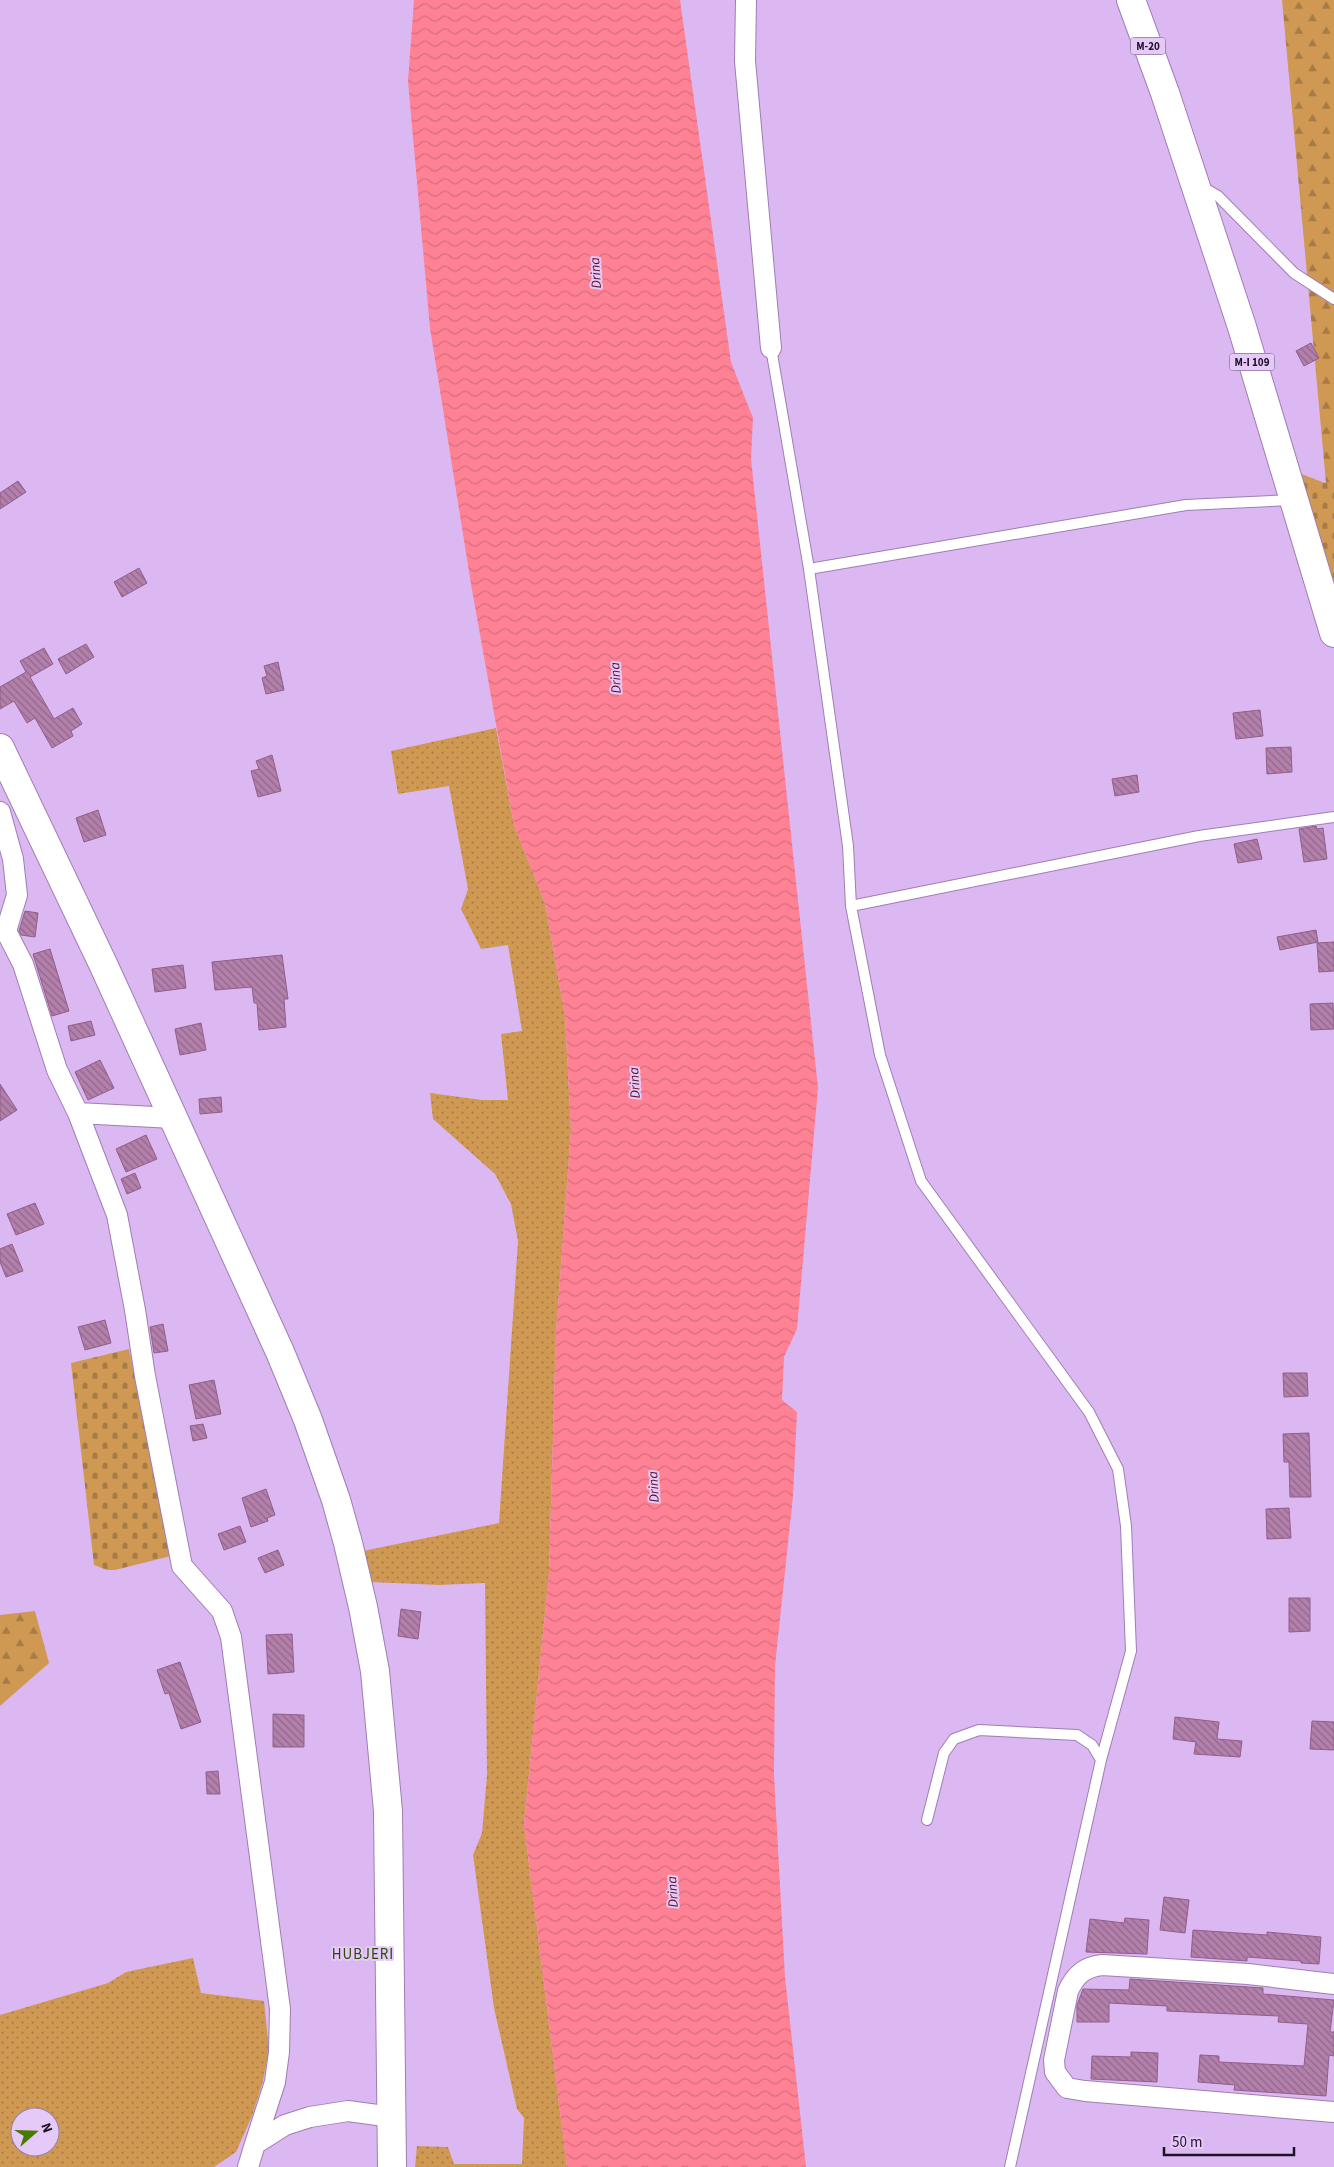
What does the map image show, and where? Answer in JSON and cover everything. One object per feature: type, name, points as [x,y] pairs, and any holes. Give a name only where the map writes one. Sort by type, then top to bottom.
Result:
[{"type":"street","points":[[746,0],[745,61],[771,348]]},
{"type":"street","name":"M-20","points":[[1131,0],[1165,93]]},
{"type":"street","name":"M-I 109","points":[[1165,93],[1242,327],[1334,633]]},
{"type":"street","points":[[0,748],[103,964],[280,1352],[308,1420],[336,1500],[363,1607],[375,1671],[388,1811],[392,2167]]},
{"type":"street","points":[[0,812],[13,859],[17,895],[3,931],[23,964],[57,1070],[78,1113],[117,1215],[145,1376],[182,1566],[222,1612],[231,1637],[280,2009],[279,2052],[275,2082],[248,2167]]},
{"type":"street","points":[[78,1113],[173,1118]]},
{"type":"street","points":[[1334,1984],[1248,1974],[1102,1965],[1091,1966],[1073,1980],[1068,1990],[1054,2060],[1055,2072],[1067,2088],[1086,2092],[1334,2112]]},
{"type":"street","points":[[255,2144],[285,2125],[310,2116],[348,2111],[392,2117]]},
{"type":"lane","points":[[1197,191],[1206,189],[1218,196],[1294,273],[1334,299]]},
{"type":"lane","points":[[771,348],[809,569],[848,846],[851,906],[880,1055],[921,1181],[1088,1412],[1118,1469],[1126,1526],[1131,1651],[1101,1760],[1010,2167]]},
{"type":"lane","points":[[809,569],[1186,505],[1293,500]]},
{"type":"lane","points":[[851,906],[1199,836],[1334,817]]},
{"type":"lane","points":[[927,1820],[944,1753],[954,1739],[980,1730],[1077,1734],[1092,1745],[1101,1760]]},
{"type":"green space","points":[[1282,0],[1334,0],[1334,571]]},
{"type":"green space","points":[[1299,473],[1325,483],[1334,480],[1334,608]]},
{"type":"green space","points":[[496,728],[514,825],[545,903],[565,1015],[571,1130],[556,1332],[549,1573],[524,1824],[567,2167],[415,2167],[417,2146],[448,2147],[454,2164],[522,2164],[524,2118],[517,2109],[494,2008],[473,1855],[482,1833],[487,1775],[485,1583],[439,1585],[371,1582],[363,1551],[499,1523],[518,1241],[511,1204],[495,1174],[433,1119],[430,1093],[482,1100],[508,1100],[501,1034],[522,1031],[508,945],[481,949],[461,909],[468,889],[449,786],[398,794],[391,751]]},
{"type":"green space","points":[[129,1349],[171,1556],[115,1570],[107,1570],[94,1565],[71,1363]]},
{"type":"green space","points":[[35,1611],[49,1663],[0,1706],[0,1615]]},
{"type":"green space","points":[[193,1958],[201,1993],[264,2001],[269,2050],[263,2081],[252,2116],[236,2152],[214,2167],[0,2167],[0,2015],[108,1983],[126,1972]]},
{"type":"water","name":"Drina","points":[[414,0],[680,0],[731,362],[753,418],[751,459],[818,1088],[797,1329],[784,1357],[782,1400],[797,1412],[793,1496],[775,1666],[774,1775],[785,1977],[806,2167],[567,2167],[524,1824],[549,1573],[556,1332],[571,1130],[565,1015],[545,903],[514,825],[471,584],[430,328],[408,81]]},
{"type":"building","points":[[1311,343],[1319,358],[1304,366],[1296,351]]},
{"type":"building","points":[[18,481],[26,492],[0,509],[0,493]]},
{"type":"building","points":[[139,568],[147,583],[122,597],[114,582]]},
{"type":"building","points":[[86,644],[94,657],[66,674],[58,659]]},
{"type":"building","points":[[44,648],[53,664],[30,677],[54,719],[73,708],[82,724],[71,731],[73,736],[52,748],[35,718],[27,723],[14,701],[0,709],[0,687],[26,672],[20,661]]},
{"type":"building","points":[[278,662],[284,690],[266,694],[262,678],[267,676],[264,666]]},
{"type":"building","points":[[1260,710],[1263,736],[1236,739],[1233,713]]},
{"type":"building","points":[[1291,747],[1292,772],[1267,774],[1266,748]]},
{"type":"building","points":[[272,755],[281,791],[258,797],[251,771],[259,769],[256,761]]},
{"type":"building","points":[[1137,775],[1139,792],[1115,796],[1112,779]]},
{"type":"building","points":[[98,810],[106,835],[84,842],[76,818]]},
{"type":"building","points":[[1316,826],[1317,829],[1323,828],[1327,859],[1304,862],[1299,829]]},
{"type":"building","points":[[1257,839],[1262,859],[1238,863],[1234,844]]},
{"type":"building","points":[[25,911],[38,913],[35,937],[21,935],[19,931]]},
{"type":"building","points":[[1316,930],[1318,942],[1280,950],[1277,937]]},
{"type":"building","points":[[1334,942],[1334,971],[1319,972],[1317,943]]},
{"type":"building","points":[[50,949],[69,1011],[52,1016],[33,954]]},
{"type":"building","points":[[282,955],[288,999],[284,999],[286,1027],[259,1030],[257,1003],[254,1003],[252,987],[215,990],[212,962]]},
{"type":"building","points":[[183,965],[186,988],[155,992],[152,969]]},
{"type":"building","points":[[1333,1003],[1334,1029],[1311,1030],[1310,1004]]},
{"type":"building","points":[[91,1021],[95,1035],[71,1041],[68,1026]]},
{"type":"building","points":[[201,1023],[206,1050],[180,1055],[175,1029]]},
{"type":"building","points":[[100,1060],[114,1088],[88,1100],[75,1072]]},
{"type":"building","points":[[0,1084],[17,1110],[0,1121]]},
{"type":"building","points":[[221,1097],[222,1112],[200,1114],[199,1099]]},
{"type":"building","points":[[146,1135],[157,1159],[126,1172],[116,1149]]},
{"type":"building","points":[[135,1173],[141,1188],[127,1194],[121,1179]]},
{"type":"building","points":[[35,1203],[44,1224],[16,1235],[7,1214]]},
{"type":"building","points":[[12,1244],[23,1271],[6,1277],[0,1262],[0,1249]]},
{"type":"building","points":[[105,1320],[111,1343],[85,1350],[78,1327]]},
{"type":"building","points":[[163,1324],[168,1351],[154,1353],[150,1327]]},
{"type":"building","points":[[1283,1373],[1307,1373],[1308,1396],[1284,1397]]},
{"type":"building","points":[[214,1380],[221,1414],[196,1419],[189,1385]]},
{"type":"building","points":[[203,1424],[207,1438],[193,1441],[190,1426]]},
{"type":"building","points":[[1309,1433],[1311,1497],[1290,1497],[1289,1462],[1284,1462],[1283,1434]]},
{"type":"building","points":[[266,1489],[275,1515],[267,1518],[268,1521],[251,1527],[242,1498]]},
{"type":"building","points":[[1289,1508],[1291,1538],[1267,1539],[1266,1509]]},
{"type":"building","points":[[240,1526],[246,1542],[224,1550],[218,1534]]},
{"type":"building","points":[[278,1550],[284,1565],[265,1573],[258,1558]]},
{"type":"building","points":[[1289,1598],[1310,1598],[1310,1631],[1289,1632]]},
{"type":"building","points":[[401,1609],[421,1612],[418,1639],[398,1636]]},
{"type":"building","points":[[292,1634],[294,1672],[268,1674],[266,1635]]},
{"type":"building","points":[[180,1662],[201,1722],[181,1729],[169,1693],[165,1694],[157,1670]]},
{"type":"building","points":[[273,1714],[304,1715],[304,1747],[273,1747]]},
{"type":"building","points":[[1175,1717],[1219,1722],[1217,1739],[1242,1741],[1240,1757],[1194,1754],[1196,1742],[1173,1739]]},
{"type":"building","points":[[1312,1721],[1334,1722],[1334,1750],[1310,1749]]},
{"type":"building","points":[[218,1771],[220,1794],[207,1794],[206,1772]]},
{"type":"building","points":[[1164,1897],[1189,1900],[1185,1933],[1160,1930]]},
{"type":"building","points":[[1125,1918],[1149,1920],[1147,1954],[1086,1952],[1090,1919],[1124,1923]]},
{"type":"building","points":[[1193,1930],[1267,1935],[1267,1932],[1321,1937],[1319,1964],[1247,1957],[1247,1961],[1191,1957]]},
{"type":"building","points":[[1130,1979],[1263,1988],[1263,1994],[1334,2000],[1330,2032],[1334,2032],[1334,2056],[1329,2055],[1326,2096],[1234,2090],[1235,2085],[1198,2082],[1200,2055],[1219,2056],[1219,2062],[1304,2066],[1308,2024],[1278,2022],[1279,2016],[1167,2011],[1167,2006],[1109,2003],[1109,2022],[1077,2022],[1077,2005],[1083,1989],[1129,1990]]},
{"type":"building","points":[[1131,2052],[1158,2053],[1157,2082],[1091,2079],[1092,2056],[1131,2057]]},
{"type":"district","name":"HUBJERI","points":[[363,1954]]}]
